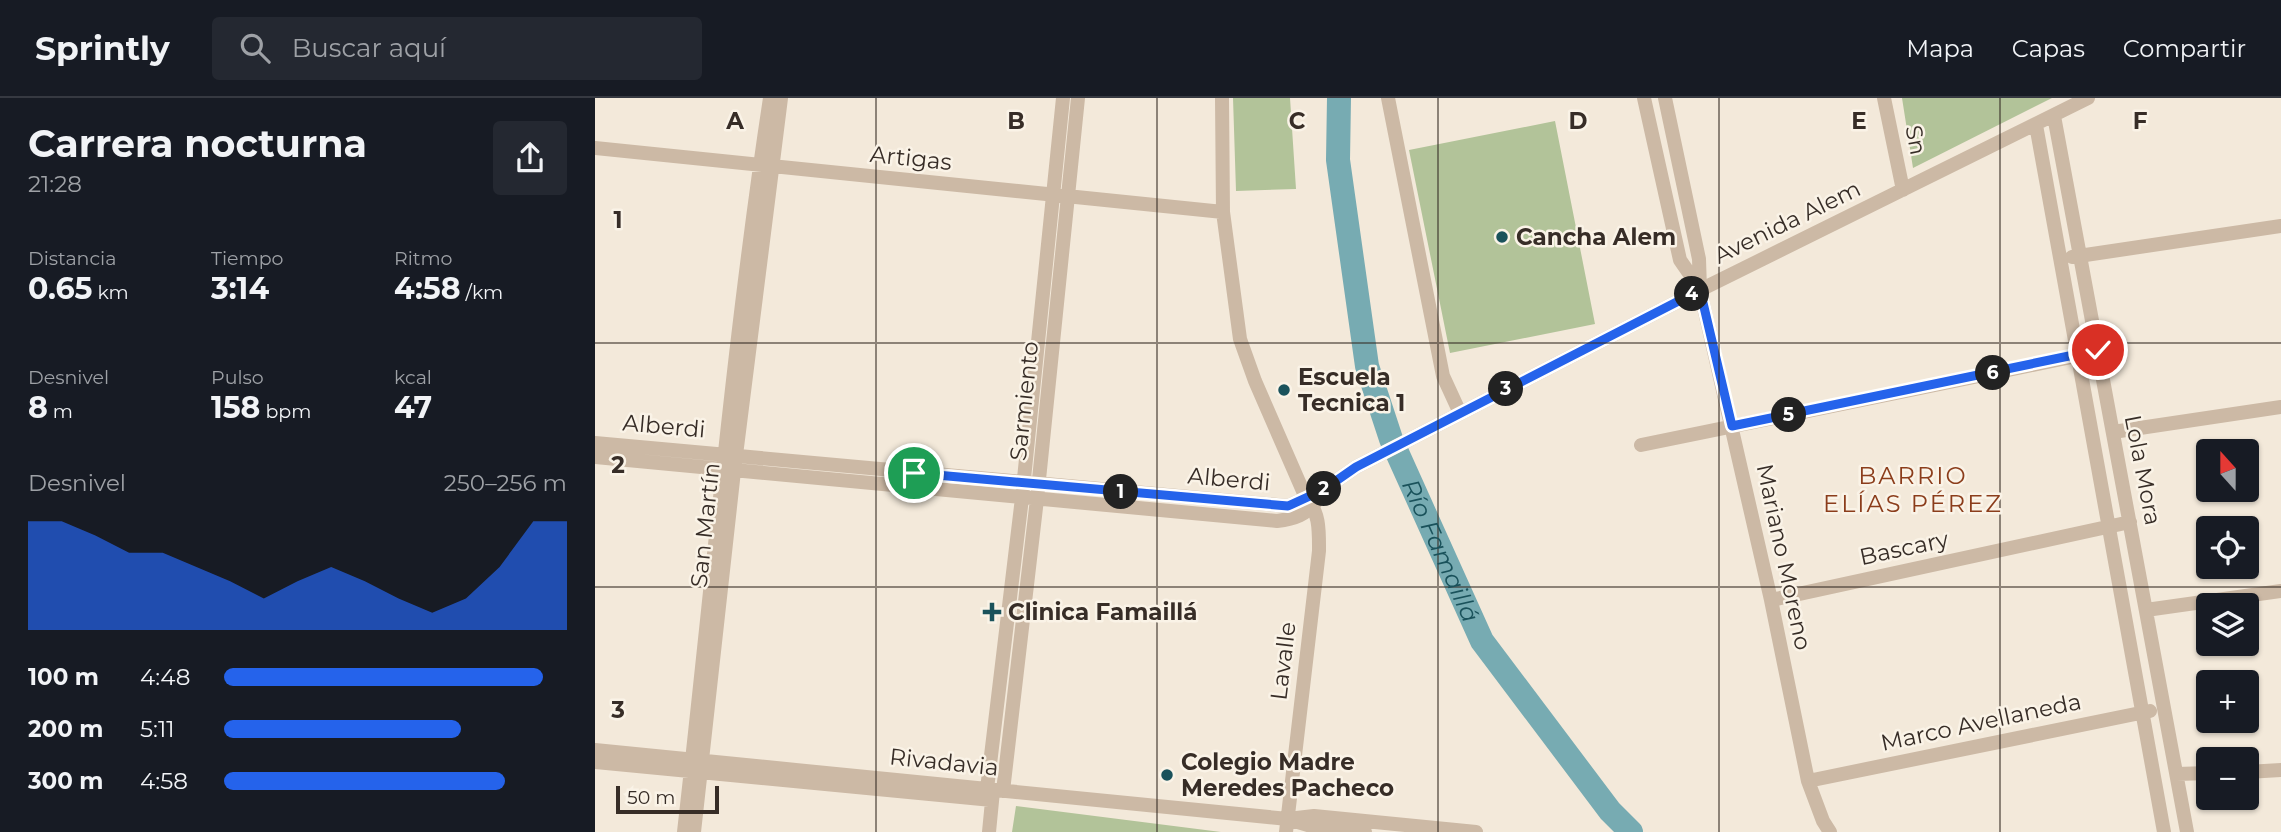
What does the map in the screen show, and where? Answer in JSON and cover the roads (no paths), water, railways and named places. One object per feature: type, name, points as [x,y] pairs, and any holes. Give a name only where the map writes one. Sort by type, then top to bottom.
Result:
[{"type":"street","name":"San Martín","points":[[684,832],[696,766],[766,165],[770,98]]},
{"type":"street","name":"San Martín","points":[[766,165],[781,98]]},
{"type":"street","name":"Sarmiento","points":[[989,832],[1030,491],[1060,197],[1063,98]]},
{"type":"street","name":"Sarmiento","points":[[1060,197],[1078,98]]},
{"type":"street","name":"Lavalle","points":[[1222,98],[1223,212],[1240,339],[1255,381],[1317,517],[1319,551],[1287,826]]},
{"type":"street","points":[[1388,98],[1443,376],[1455,416]]},
{"type":"street","name":"Mariano Moreno","points":[[1644,98],[1680,260],[1700,290]]},
{"type":"street","name":"Mariano Moreno","points":[[1665,98],[1699,259],[1700,290],[1808,782],[1830,832]]},
{"type":"street","name":"Sn","points":[[1884,98],[1903,190]]},
{"type":"street","name":"Avenida Alem","points":[[1323,490],[1356,467],[1700,290],[2088,98]]},
{"type":"street","name":"Lola Mora","points":[[2054,116],[2187,832]]},
{"type":"street","name":"Lola Mora","points":[[2036,125],[2164,832]]},
{"type":"street","name":"Artigas","points":[[595,148],[1223,212]]},
{"type":"street","points":[[2060,258],[2281,226]]},
{"type":"street","points":[[1641,445],[2098,350]]},
{"type":"street","points":[[2113,432],[2281,407]]},
{"type":"street","name":"Alberdi","points":[[595,443],[1030,491]]},
{"type":"street","name":"Alberdi","points":[[595,457],[729,471],[1273,506],[1310,501],[1323,490]]},
{"type":"street","name":"Bascary","points":[[1770,600],[2130,522]]},
{"type":"street","points":[[2146,610],[2281,592]]},
{"type":"street","name":"Marco Avellaneda","points":[[1808,782],[2164,707]]},
{"type":"street","name":"Rivadavia","points":[[595,750],[696,766]]},
{"type":"street","name":"Rivadavia","points":[[595,762],[696,766],[994,792],[1287,826],[1365,832]]},
{"type":"street","name":"San Martín","points":[[694,832],[696,766]]},
{"type":"street","points":[[2259,771],[2281,770]]},
{"type":"street","points":[[2177,774],[2196,773]]},
{"type":"street","name":"Rivadavia","points":[[1287,826],[1314,816],[1476,832]]},
{"type":"waterway","name":"Río Famaillá","points":[[1339,98],[1338,160],[1367,366],[1391,439],[1482,641],[1610,811],[1631,832]]},
{"type":"place","name":"Cancha Alem","points":[[1502,237]]},
{"type":"place","name":"Escuela Tecnica 1","points":[[1284,390]]},
{"type":"place","name":"Clinica Famaillá","points":[[992,612]]},
{"type":"place","name":"Colegio Madre Meredes Pacheco","points":[[1167,775]]},
{"type":"district","name":"BARRIO ELÍAS PÉREZ","points":[[1913,489]]}]
